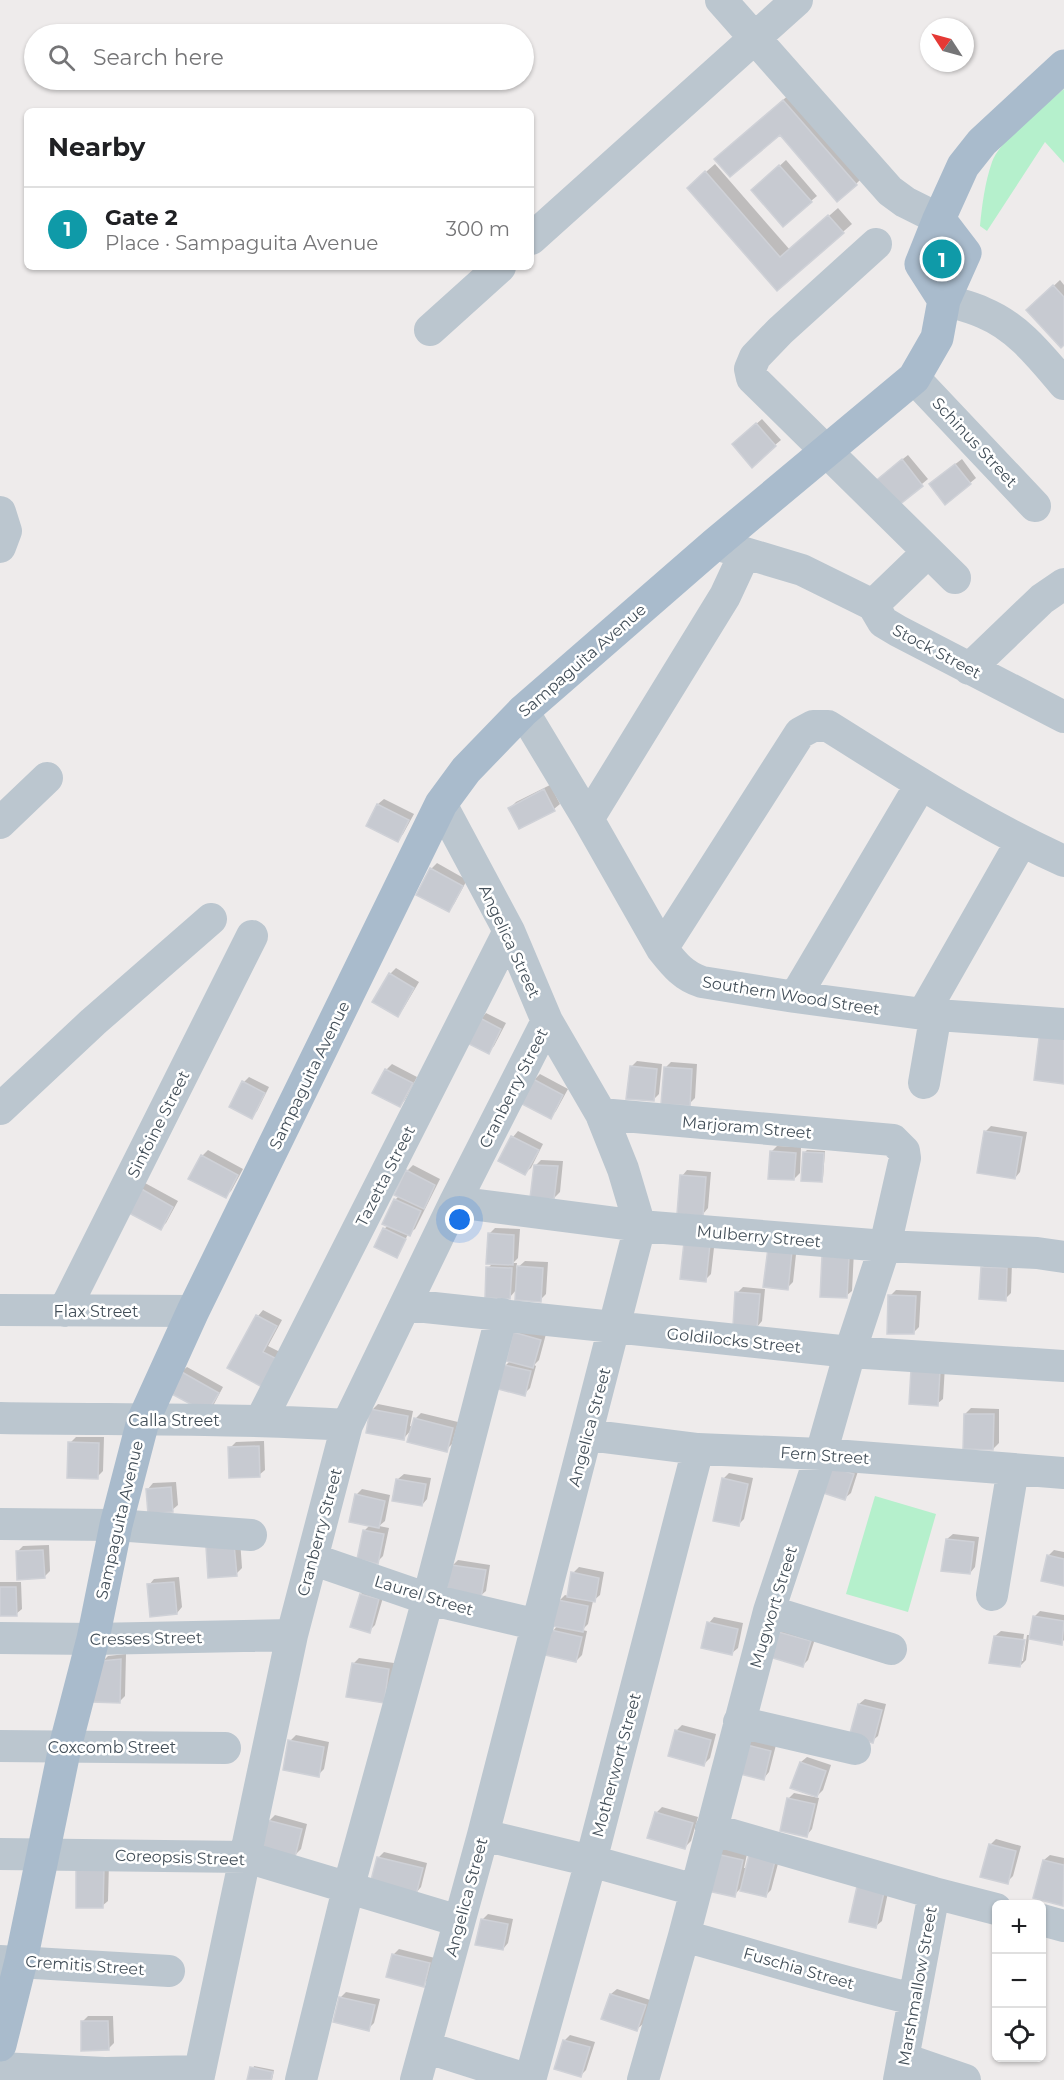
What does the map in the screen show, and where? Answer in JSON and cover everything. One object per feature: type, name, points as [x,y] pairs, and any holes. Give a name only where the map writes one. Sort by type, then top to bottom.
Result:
[{"type":"main road","points":[[939,219],[963,166],[982,142],[1064,66]]},
{"type":"main road","name":"Sampaguita Avenue","points":[[0,2045],[10,1961],[43,1854],[65,1747],[93,1639],[116,1525],[143,1420],[193,1311],[441,804],[466,770],[523,711],[730,548],[825,450],[914,378],[937,338],[944,300],[965,253],[939,219]]},
{"type":"street","points":[[721,0],[890,191],[905,202],[939,219]]},
{"type":"street","points":[[534,236],[797,0]]},
{"type":"street","points":[[876,244],[780,331],[755,357],[750,369],[752,378],[955,578]]},
{"type":"street","points":[[430,330],[497,270]]},
{"type":"street","points":[[944,300],[985,313],[1002,322],[1024,339],[1064,384]]},
{"type":"street","name":"Schinus Street","points":[[914,378],[1035,506]]},
{"type":"street","points":[[0,512],[6,531],[0,547]]},
{"type":"street","points":[[588,819],[725,596],[730,548]]},
{"type":"street","name":"Stock Street","points":[[730,548],[802,570],[873,605],[883,622],[1064,717]]},
{"type":"street","points":[[873,605],[928,552]]},
{"type":"street","points":[[969,669],[1042,599],[1064,584]]},
{"type":"street","name":"Southern Wood Street","points":[[523,711],[662,949],[676,967],[689,978],[795,997],[930,1014],[1064,1024]]},
{"type":"street","points":[[662,949],[800,733],[813,726],[828,726],[921,784],[1021,842],[1064,861]]},
{"type":"street","points":[[0,823],[47,778]]},
{"type":"street","points":[[795,997],[921,784]]},
{"type":"street","name":"Angelica Street","points":[[416,2080],[483,1835],[640,1226],[623,1169],[601,1114],[547,1021],[509,931],[441,804]]},
{"type":"street","points":[[924,1083],[930,1014],[1021,842]]},
{"type":"street","points":[[0,1109],[93,1022],[212,919]]},
{"type":"street","name":"Tazetta Street","points":[[261,1420],[509,931]]},
{"type":"street","name":"Sinfoine Street","points":[[64,1311],[252,936]]},
{"type":"street","name":"Cranberry Street","points":[[199,2075],[292,1635],[347,1425],[455,1202],[547,1021]]},
{"type":"street","name":"Marjoram Street","points":[[601,1114],[893,1140]]},
{"type":"street","name":"Mugwort Street","points":[[643,2080],[684,1936],[769,1611],[821,1454],[850,1352],[885,1246],[905,1158],[904,1151],[893,1140]]},
{"type":"street","name":"Mulberry Street","points":[[455,1202],[640,1226],[885,1246],[1037,1253],[1064,1257]]},
{"type":"street","name":"Goldilocks Street","points":[[406,1305],[850,1352],[1064,1366]]},
{"type":"street","name":"Flax Street","points":[[0,1310],[193,1311]]},
{"type":"street","points":[[301,2080],[348,1889],[428,1599],[502,1314]]},
{"type":"street","name":"Calla Street","points":[[0,1418],[261,1420],[347,1425]]},
{"type":"street","name":"Fern Street","points":[[586,1435],[698,1449],[821,1454],[1064,1473]]},
{"type":"street","name":"Motherwort Street","points":[[530,2080],[591,1861],[698,1449]]},
{"type":"street","points":[[992,1595],[1013,1469]]},
{"type":"street","points":[[0,1524],[116,1525],[251,1535]]},
{"type":"street","name":"Laurel Street","points":[[312,1559],[428,1599],[538,1625]]},
{"type":"street","points":[[769,1611],[891,1649]]},
{"type":"street","name":"Cresses Street","points":[[0,1638],[93,1639],[292,1635]]},
{"type":"street","points":[[739,1722],[855,1749]]},
{"type":"street","name":"Coxcomb Street","points":[[0,1746],[225,1748]]},
{"type":"street","points":[[711,1829],[992,1908]]},
{"type":"street","points":[[483,1835],[591,1861],[695,1890]]},
{"type":"street","name":"Coreopsis Street","points":[[0,1854],[246,1857],[459,1920]]},
{"type":"street","name":"Marshmallow Street","points":[[902,2070],[934,1893]]},
{"type":"street","points":[[1046,1921],[1064,1926]]},
{"type":"street","name":"Fuschia Street","points":[[684,1936],[840,1981],[914,1999]]},
{"type":"street","name":"Cremitis Street","points":[[10,1961],[169,1971]]},
{"type":"street","points":[[425,2047],[530,2080]]},
{"type":"street","points":[[0,2068],[104,2076],[199,2075]]},
{"type":"street","points":[[902,2070],[965,2080]]},
{"type":"green space","points":[[1064,89],[1064,163],[1045,142],[987,231],[980,226],[987,177],[992,162],[1004,143]]},
{"type":"green space","points":[[875,1496],[936,1514],[908,1612],[846,1594]]},
{"type":"building","points":[[783,100],[857,185],[837,202],[780,135],[730,177],[714,159]]},
{"type":"building","points":[[779,165],[812,202],[783,227],[751,190]]},
{"type":"building","points":[[705,171],[780,257],[828,215],[844,233],[777,291],[687,188]]},
{"type":"building","points":[[1053,285],[1064,297],[1064,345],[1061,348],[1026,310]]},
{"type":"building","points":[[756,423],[776,446],[752,468],[732,444]]},
{"type":"building","points":[[902,459],[923,486],[894,509],[873,483]]},
{"type":"building","points":[[955,464],[971,484],[945,505],[929,484]]},
{"type":"building","points":[[544,789],[555,811],[519,829],[508,808]]},
{"type":"building","points":[[377,804],[409,820],[398,842],[366,826]]},
{"type":"building","points":[[430,868],[463,886],[449,912],[416,895]]},
{"type":"building","points":[[389,973],[414,988],[398,1017],[372,1002]]},
{"type":"building","points":[[480,1018],[501,1029],[489,1054],[467,1043]]},
{"type":"building","points":[[1040,1030],[1064,1032],[1064,1084],[1034,1080]]},
{"type":"building","points":[[630,1066],[657,1069],[654,1101],[626,1099]]},
{"type":"building","points":[[664,1067],[692,1069],[690,1106],[661,1104]]},
{"type":"building","points":[[385,1069],[413,1083],[400,1107],[372,1093]]},
{"type":"building","points":[[533,1079],[563,1095],[551,1119],[520,1103]]},
{"type":"building","points":[[242,1081],[265,1093],[252,1119],[229,1107]]},
{"type":"building","points":[[984,1131],[1022,1137],[1015,1179],[977,1173]]},
{"type":"building","points":[[511,1136],[539,1150],[525,1175],[498,1161]]},
{"type":"building","points":[[770,1151],[796,1153],[794,1180],[768,1179]]},
{"type":"building","points":[[803,1152],[824,1153],[822,1182],[801,1181]]},
{"type":"building","points":[[201,1155],[238,1175],[226,1198],[188,1179]]},
{"type":"building","points":[[534,1165],[558,1166],[554,1199],[530,1198]]},
{"type":"building","points":[[406,1170],[435,1185],[424,1209],[394,1195]]},
{"type":"building","points":[[680,1175],[706,1177],[703,1216],[677,1214]]},
{"type":"building","points":[[138,1187],[173,1207],[161,1230],[125,1211]]},
{"type":"building","points":[[394,1199],[421,1211],[410,1236],[382,1224]]},
{"type":"building","points":[[383,1228],[406,1239],[397,1258],[374,1247]]},
{"type":"building","points":[[488,1233],[514,1235],[513,1265],[486,1264]]},
{"type":"building","points":[[684,1242],[710,1244],[706,1282],[680,1279]]},
{"type":"building","points":[[768,1248],[792,1251],[788,1290],[763,1287]]},
{"type":"building","points":[[822,1256],[849,1257],[847,1298],[820,1297]]},
{"type":"building","points":[[517,1266],[543,1268],[541,1302],[515,1300]]},
{"type":"building","points":[[486,1267],[512,1268],[510,1299],[485,1298]]},
{"type":"building","points":[[981,1267],[1007,1268],[1006,1301],[979,1299]]},
{"type":"building","points":[[735,1292],[760,1294],[757,1328],[733,1326]]},
{"type":"building","points":[[888,1295],[916,1296],[914,1334],[887,1334]]},
{"type":"building","points":[[256,1315],[277,1326],[263,1352],[277,1359],[262,1387],[227,1368]]},
{"type":"building","points":[[513,1332],[541,1340],[533,1368],[506,1361]]},
{"type":"building","points":[[504,1365],[531,1371],[525,1396],[498,1389]]},
{"type":"building","points":[[911,1369],[940,1371],[938,1406],[909,1404]]},
{"type":"building","points":[[180,1371],[219,1393],[207,1413],[168,1392]]},
{"type":"building","points":[[370,1409],[408,1416],[404,1440],[366,1433]]},
{"type":"building","points":[[964,1414],[994,1414],[993,1450],[963,1449]]},
{"type":"building","points":[[414,1418],[453,1428],[447,1452],[407,1442]]},
{"type":"building","points":[[68,1442],[99,1443],[98,1479],[67,1478]]},
{"type":"building","points":[[259,1446],[260,1477],[229,1478],[228,1447]]},
{"type":"building","points":[[822,1464],[854,1474],[845,1500],[814,1490]]},
{"type":"building","points":[[722,1478],[748,1484],[739,1526],[713,1521]]},
{"type":"building","points":[[396,1479],[426,1484],[422,1506],[392,1501]]},
{"type":"building","points":[[171,1487],[173,1512],[148,1514],[146,1489]]},
{"type":"building","points":[[355,1494],[385,1501],[379,1528],[349,1522]]},
{"type":"building","points":[[363,1530],[384,1534],[378,1564],[357,1559]]},
{"type":"building","points":[[946,1539],[974,1542],[970,1574],[941,1571]]},
{"type":"building","points":[[234,1544],[237,1576],[208,1578],[206,1547]]},
{"type":"building","points":[[43,1550],[45,1578],[17,1580],[16,1551]]},
{"type":"building","points":[[1047,1555],[1064,1559],[1064,1586],[1041,1581]]},
{"type":"building","points":[[451,1565],[486,1570],[481,1598],[446,1592]]},
{"type":"building","points":[[571,1572],[599,1578],[595,1602],[567,1597]]},
{"type":"building","points":[[174,1582],[177,1614],[150,1617],[147,1584]]},
{"type":"building","points":[[0,1587],[16,1587],[17,1616],[0,1616]]},
{"type":"building","points":[[360,1594],[379,1599],[370,1633],[350,1627]]},
{"type":"building","points":[[558,1600],[588,1606],[583,1632],[552,1626]]},
{"type":"building","points":[[1033,1616],[1064,1621],[1062,1645],[1029,1639]]},
{"type":"building","points":[[707,1622],[738,1629],[732,1655],[701,1648]]},
{"type":"building","points":[[551,1630],[582,1637],[576,1662],[545,1655]]},
{"type":"building","points":[[771,1630],[811,1641],[803,1667],[763,1655]]},
{"type":"building","points":[[994,1636],[1025,1640],[1020,1667],[989,1663]]},
{"type":"building","points":[[121,1659],[120,1703],[92,1702],[101,1661]]},
{"type":"building","points":[[352,1663],[389,1669],[384,1703],[346,1697]]},
{"type":"building","points":[[858,1704],[882,1710],[873,1743],[849,1737]]},
{"type":"building","points":[[675,1730],[711,1740],[704,1766],[668,1756]]},
{"type":"building","points":[[288,1740],[324,1747],[319,1777],[283,1770]]},
{"type":"building","points":[[743,1744],[771,1751],[764,1780],[736,1773]]},
{"type":"building","points":[[800,1762],[826,1771],[817,1797],[790,1788]]},
{"type":"building","points":[[787,1798],[815,1804],[807,1837],[780,1831]]},
{"type":"building","points":[[655,1812],[693,1823],[685,1849],[647,1838]]},
{"type":"building","points":[[267,1820],[302,1829],[295,1857],[260,1848]]},
{"type":"building","points":[[989,1844],[1016,1851],[1008,1884],[980,1877]]},
{"type":"building","points":[[712,1853],[743,1860],[735,1897],[703,1890]]},
{"type":"building","points":[[749,1855],[775,1861],[766,1897],[740,1891]]},
{"type":"building","points":[[377,1857],[423,1868],[416,1895],[370,1884]]},
{"type":"building","points":[[1043,1860],[1064,1865],[1063,1906],[1033,1898]]},
{"type":"building","points":[[76,1867],[104,1868],[103,1908],[76,1908]]},
{"type":"building","points":[[858,1882],[885,1888],[876,1928],[849,1922]]},
{"type":"building","points":[[481,1919],[508,1924],[503,1950],[475,1945]]},
{"type":"building","points":[[392,1954],[430,1963],[424,1987],[386,1977]]},
{"type":"building","points":[[610,1994],[646,2005],[637,2031],[601,2019]]},
{"type":"building","points":[[339,1997],[375,2005],[369,2031],[333,2022]]},
{"type":"building","points":[[81,2021],[108,2021],[109,2050],[81,2051]]},
{"type":"building","points":[[563,2040],[590,2047],[581,2077],[554,2069]]},
{"type":"building","points":[[250,2067],[273,2072],[271,2080],[247,2080]]},
{"type":"place","name":"Gate 2","points":[[942,259]]}]
